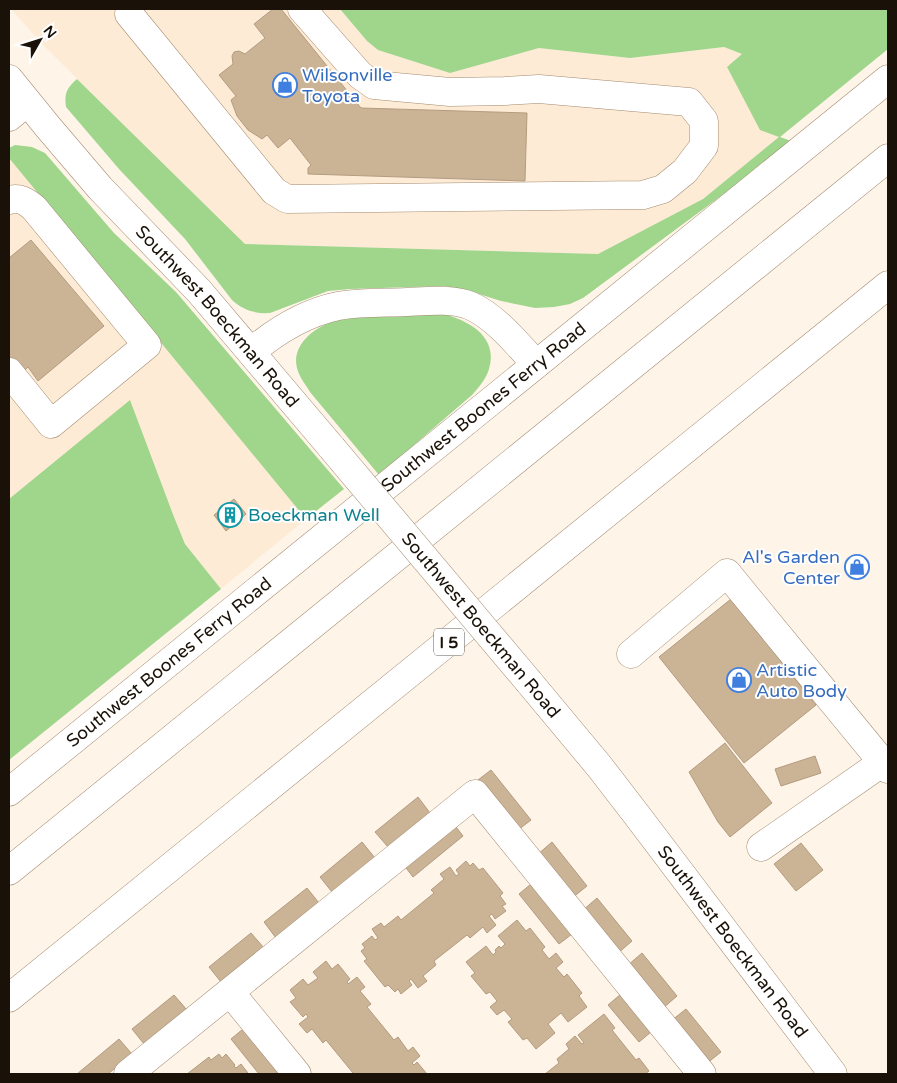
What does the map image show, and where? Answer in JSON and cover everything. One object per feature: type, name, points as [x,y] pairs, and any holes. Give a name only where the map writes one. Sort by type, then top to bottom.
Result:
[{"type":"main road","points":[[129,14],[274,191],[287,198],[643,195],[663,189],[685,171],[704,146],[704,121],[689,102],[539,89],[450,92],[374,85],[360,76],[302,9]]},
{"type":"main road","name":"Southwest Boones Ferry Road","points":[[9,792],[888,79]]},
{"type":"main road","name":"Southwest Boeckman Road","points":[[9,80],[18,110],[100,188],[199,290],[599,766],[833,1074]]},
{"type":"main road","points":[[9,871],[888,158]]},
{"type":"main road","points":[[9,200],[14,198],[25,200],[34,208],[148,345],[51,424],[9,372]]},
{"type":"main road","name":"I 5","points":[[9,998],[888,284]]},
{"type":"main road","points":[[251,352],[281,329],[325,310],[355,304],[430,300],[451,301],[470,306],[487,315],[536,364]]},
{"type":"main road","points":[[630,654],[727,573],[885,766],[761,847]]},
{"type":"main road","points":[[128,1074],[474,794],[702,1074]]},
{"type":"main road","points":[[230,992],[296,1074]]},
{"type":"shaded area","points":[[11,9],[340,9],[367,41],[378,50],[450,73],[539,48],[630,58],[724,47],[742,54],[780,137],[703,199],[598,254],[245,244],[44,46]]},
{"type":"shaded area","points":[[9,158],[306,519],[221,589],[185,544],[130,401],[9,499]]},
{"type":"green space","points":[[340,9],[888,9],[888,49],[780,137],[794,142],[583,298],[570,304],[535,308],[501,301],[463,289],[444,286],[328,291],[270,313],[250,311],[232,300],[185,239],[119,169],[66,107],[65,98],[67,91],[77,79],[245,244],[598,254],[703,199],[779,137],[760,130],[727,67],[742,54],[724,47],[630,58],[539,48],[450,73],[378,50],[367,41]]},
{"type":"green space","points":[[15,145],[32,147],[45,153],[114,233],[176,292],[344,489],[306,519],[9,158],[9,148]]},
{"type":"green space","points":[[439,313],[469,324],[485,338],[491,357],[488,373],[472,395],[379,475],[310,392],[297,368],[298,352],[301,345],[312,332],[334,321],[357,317]]},
{"type":"green space","points":[[130,400],[185,544],[221,589],[9,760],[9,499]]},
{"type":"building","name":"Wilsonville Toyota","points":[[273,9],[281,9],[361,108],[527,113],[525,181],[308,174],[308,168],[311,165],[290,138],[278,148],[267,135],[262,139],[248,130],[237,116],[231,100],[236,96],[219,75],[233,64],[232,56],[234,52],[239,51],[245,54],[265,38],[254,24]]},
{"type":"building","points":[[31,240],[104,326],[38,381],[28,367],[19,376],[9,364],[9,258]]},
{"type":"building","name":"Boeckman Well","points":[[234,499],[246,514],[226,531],[214,515]]},
{"type":"building","points":[[731,599],[816,705],[744,763],[659,657]]},
{"type":"building","points":[[725,743],[772,803],[730,837],[718,822],[689,772]]},
{"type":"building","points":[[815,756],[821,773],[781,786],[775,769]]},
{"type":"building","points":[[491,770],[531,820],[518,830],[478,780]]},
{"type":"building","points":[[418,797],[430,813],[388,847],[375,832]]},
{"type":"building","points":[[453,823],[463,836],[413,877],[403,864]]},
{"type":"building","points":[[362,842],[375,858],[332,892],[320,877]]},
{"type":"building","points":[[552,842],[587,886],[572,898],[537,855]]},
{"type":"building","points":[[801,843],[823,870],[796,891],[774,864]]},
{"type":"building","points":[[466,861],[470,866],[473,863],[479,870],[483,868],[503,893],[500,896],[506,904],[502,906],[506,911],[495,919],[492,914],[489,916],[496,925],[487,933],[483,927],[470,938],[467,935],[434,961],[436,965],[423,976],[427,981],[418,988],[411,979],[409,981],[412,985],[401,994],[398,989],[395,992],[388,985],[385,987],[364,961],[367,959],[361,951],[365,948],[362,944],[372,936],[375,940],[378,938],[372,929],[381,923],[384,927],[398,916],[401,920],[434,893],[431,890],[444,879],[440,874],[450,867],[456,876],[459,874],[456,870]]},
{"type":"building","points":[[531,884],[572,934],[559,944],[519,894]]},
{"type":"building","points":[[307,888],[319,903],[276,938],[264,922]]},
{"type":"building","points":[[597,898],[632,941],[617,954],[582,911]]},
{"type":"building","points":[[517,920],[526,931],[530,928],[545,947],[542,950],[549,959],[556,953],[563,962],[556,968],[564,977],[567,974],[582,993],[579,996],[587,1007],[568,1022],[561,1013],[548,1024],[555,1033],[536,1049],[527,1038],[523,1040],[508,1022],[512,1019],[504,1010],[497,1015],[490,1007],[497,1001],[490,992],[486,994],[471,976],[475,973],[466,962],[486,946],[493,955],[499,946],[501,948],[505,944],[498,936]]},
{"type":"building","points":[[251,933],[264,948],[221,982],[209,967]]},
{"type":"building","points":[[642,953],[677,996],[662,1009],[627,966]]},
{"type":"building","points":[[326,961],[332,969],[338,964],[350,979],[347,982],[348,984],[357,977],[365,987],[360,991],[371,1004],[367,1007],[394,1040],[398,1037],[408,1051],[413,1047],[420,1056],[412,1063],[414,1065],[417,1062],[427,1074],[352,1074],[326,1040],[323,1043],[312,1029],[307,1033],[299,1024],[308,1017],[306,1014],[303,1017],[290,1002],[296,998],[290,990],[303,979],[308,985],[318,978],[313,972]]},
{"type":"building","points":[[621,994],[651,1032],[639,1042],[608,1005]]},
{"type":"building","points":[[174,995],[187,1010],[144,1044],[132,1029]]},
{"type":"building","points":[[686,1009],[721,1052],[706,1064],[671,1021]]},
{"type":"building","points":[[604,1014],[615,1028],[612,1030],[636,1060],[639,1058],[649,1071],[645,1074],[545,1074],[559,1063],[557,1059],[569,1049],[566,1044],[575,1036],[582,1044],[584,1043],[578,1035]]},
{"type":"building","points":[[243,1029],[280,1074],[259,1074],[231,1039]]},
{"type":"building","points":[[119,1039],[132,1054],[108,1074],[77,1074]]},
{"type":"building","points":[[219,1054],[222,1058],[226,1054],[236,1068],[241,1064],[248,1073],[187,1074],[209,1057],[211,1060]]},
{"type":"place","name":"Wilsonville Toyota","points":[[285,85]]},
{"type":"place","name":"Boeckman Well","points":[[230,515]]},
{"type":"place","name":"Al's Garden Center","points":[[857,567]]},
{"type":"place","name":"Artistic Auto Body","points":[[739,680]]}]
